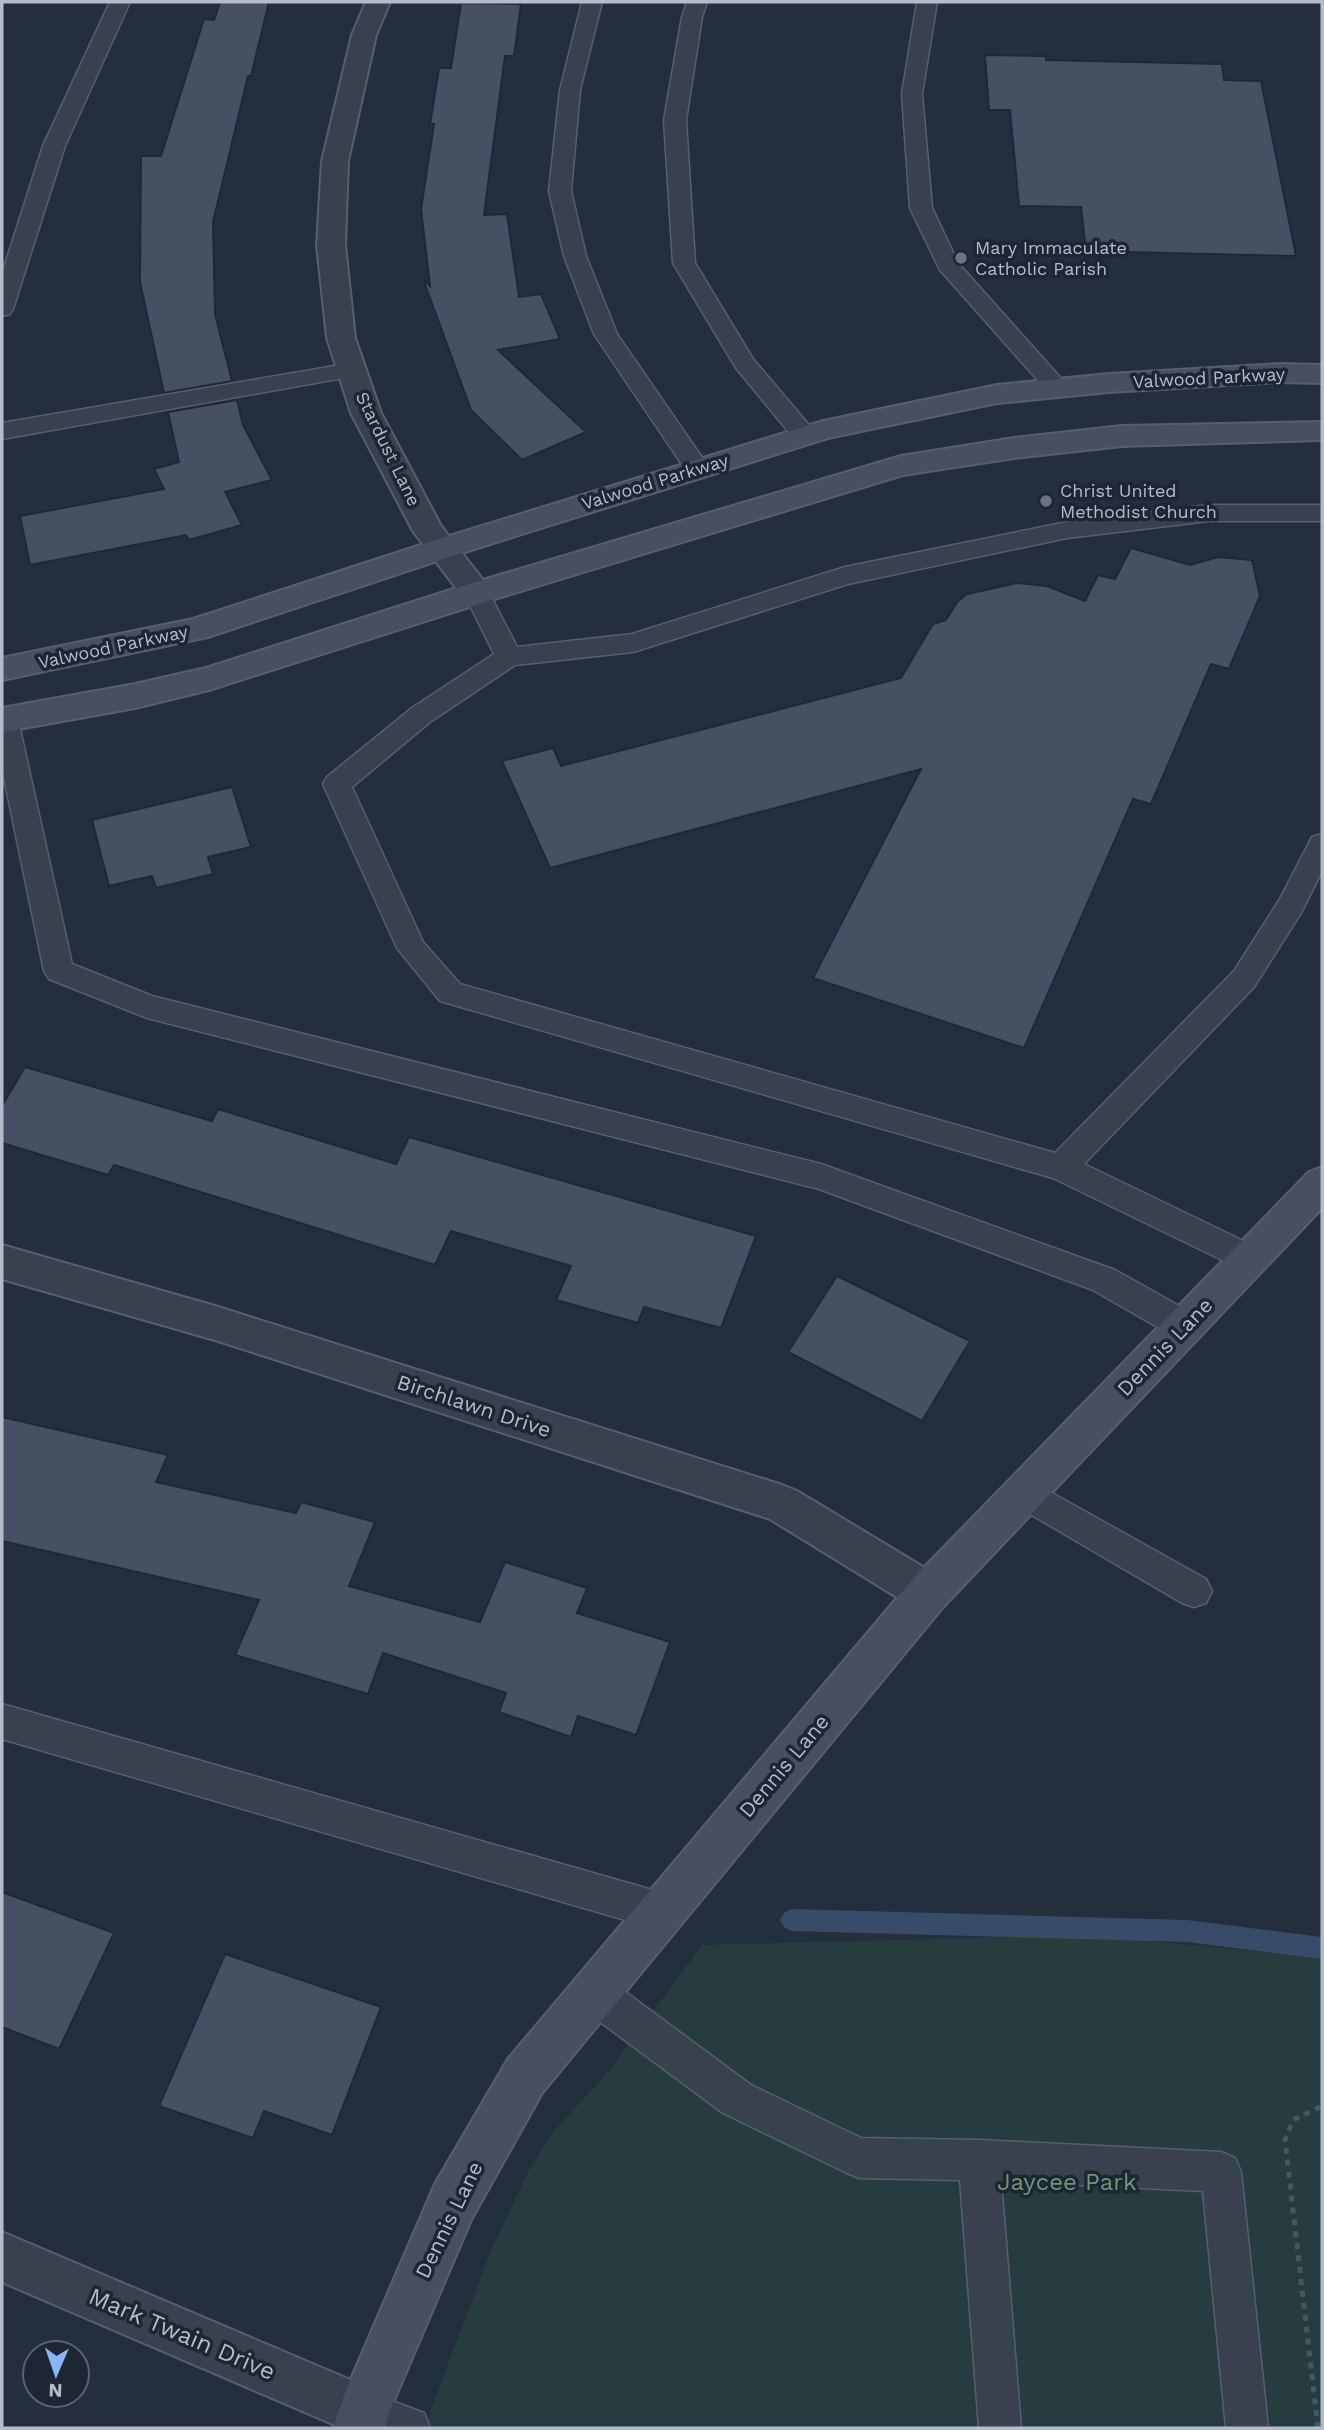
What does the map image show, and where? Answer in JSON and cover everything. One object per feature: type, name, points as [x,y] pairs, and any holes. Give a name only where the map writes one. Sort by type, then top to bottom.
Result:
[{"type":"main road","name":"Valwood Parkway","points":[[2,669],[197,629],[441,549],[805,436],[997,394],[1280,373],[1322,374]]},
{"type":"main road","points":[[3,720],[135,696],[209,679],[477,593],[901,466],[1014,448],[1122,436],[1322,431]]},
{"type":"main road","name":"Dennis Lane","points":[[377,2423],[453,2202],[525,2076],[928,1593],[1322,1183]]},
{"type":"street","name":"Stardust Lane","points":[[378,2],[364,35],[335,161],[331,245],[341,338],[366,413],[428,531],[477,593]]},
{"type":"street","name":"Birchlawn Drive","points":[[2,1262],[215,1323],[782,1504],[928,1593]]},
{"type":"street","name":"Mark Twain Drive","points":[[2,2258],[377,2423]]},
{"type":"lane","points":[[2,309],[54,146],[120,2]]},
{"type":"lane","points":[[592,2],[570,90],[560,191],[575,256],[606,334],[698,469]]},
{"type":"lane","points":[[697,2],[692,17],[675,120],[684,263],[744,363],[805,436]]},
{"type":"lane","points":[[927,2],[912,94],[921,208],[948,265],[1058,389]]},
{"type":"lane","points":[[2,431],[352,370]]},
{"type":"lane","points":[[1249,1259],[1061,1167],[537,1020],[450,993],[411,948],[337,784],[421,715],[509,657],[633,643],[845,576],[1067,530],[1209,513],[1322,513]]},
{"type":"lane","points":[[477,593],[509,657]]},
{"type":"lane","points":[[3,720],[59,971],[147,1006],[821,1177],[1104,1280],[1185,1326]]},
{"type":"lane","points":[[1061,1167],[1244,979],[1291,905],[1322,844]]},
{"type":"lane","points":[[1025,1493],[1194,1591]]},
{"type":"lane","points":[[2,1721],[663,1912]]},
{"type":"lane","points":[[594,1993],[737,2099],[859,2158],[979,2160],[1221,2172],[1247,2428]]},
{"type":"lane","points":[[979,2160],[1000,2428]]},
{"type":"path","points":[[1318,2428],[1285,2140],[1293,2120],[1322,2106]]},
{"type":"green space","name":"Jaycee Park","points":[[1089,1935],[1322,1958],[1322,2428],[424,2428],[492,2248],[529,2170],[554,2131],[608,2072],[702,1945]]},
{"type":"building","points":[[220,2],[269,2],[213,222],[215,314],[232,381],[164,393],[140,282],[141,156],[161,156],[204,19],[214,20]]},
{"type":"building","points":[[461,3],[521,4],[514,56],[505,56],[484,215],[507,214],[519,297],[541,294],[560,339],[498,350],[586,432],[522,460],[471,410],[423,279],[430,286],[421,209],[434,124],[430,124],[439,68],[451,68]]},
{"type":"building","points":[[985,55],[1046,56],[1046,60],[1222,64],[1224,80],[1261,81],[1296,256],[1086,251],[1081,207],[1019,206],[1010,110],[989,110]]},
{"type":"building","points":[[237,400],[243,425],[272,480],[225,492],[242,525],[189,540],[186,535],[30,565],[20,516],[164,489],[154,469],[179,462],[168,412]]},
{"type":"building","points":[[1131,548],[1190,565],[1218,557],[1252,560],[1260,596],[1229,669],[1211,664],[1151,804],[1133,799],[1024,1048],[813,978],[921,769],[550,868],[502,761],[553,748],[561,766],[901,678],[933,624],[946,620],[957,602],[967,594],[1017,583],[1047,586],[1085,601],[1098,575],[1115,579]]},
{"type":"building","points":[[232,787],[251,847],[208,857],[213,874],[156,888],[152,876],[109,886],[92,820]]},
{"type":"building","points":[[25,1067],[212,1121],[218,1109],[396,1164],[409,1137],[756,1236],[721,1328],[644,1307],[638,1323],[556,1300],[571,1266],[451,1231],[435,1265],[114,1165],[108,1175],[2,1143],[2,1106]]},
{"type":"building","points":[[837,1276],[970,1341],[922,1421],[788,1352]]},
{"type":"building","points":[[2,1417],[168,1455],[156,1482],[296,1513],[301,1502],[375,1522],[349,1586],[480,1622],[505,1562],[587,1588],[577,1613],[670,1642],[636,1735],[578,1716],[571,1737],[499,1712],[506,1693],[383,1653],[368,1694],[235,1655],[259,1600],[2,1541]]},
{"type":"building","points":[[2,1892],[114,1933],[59,2049],[2,2027]]},
{"type":"building","points":[[225,1954],[381,2007],[332,2135],[264,2111],[253,2138],[159,2106]]},
{"type":"waterway","points":[[791,1920],[1187,1931],[1322,1948]]},
{"type":"place","name":"Mary Immaculate Catholic Parish","points":[[961,258]]},
{"type":"place","name":"Christ United Methodist Church","points":[[1046,501]]}]
